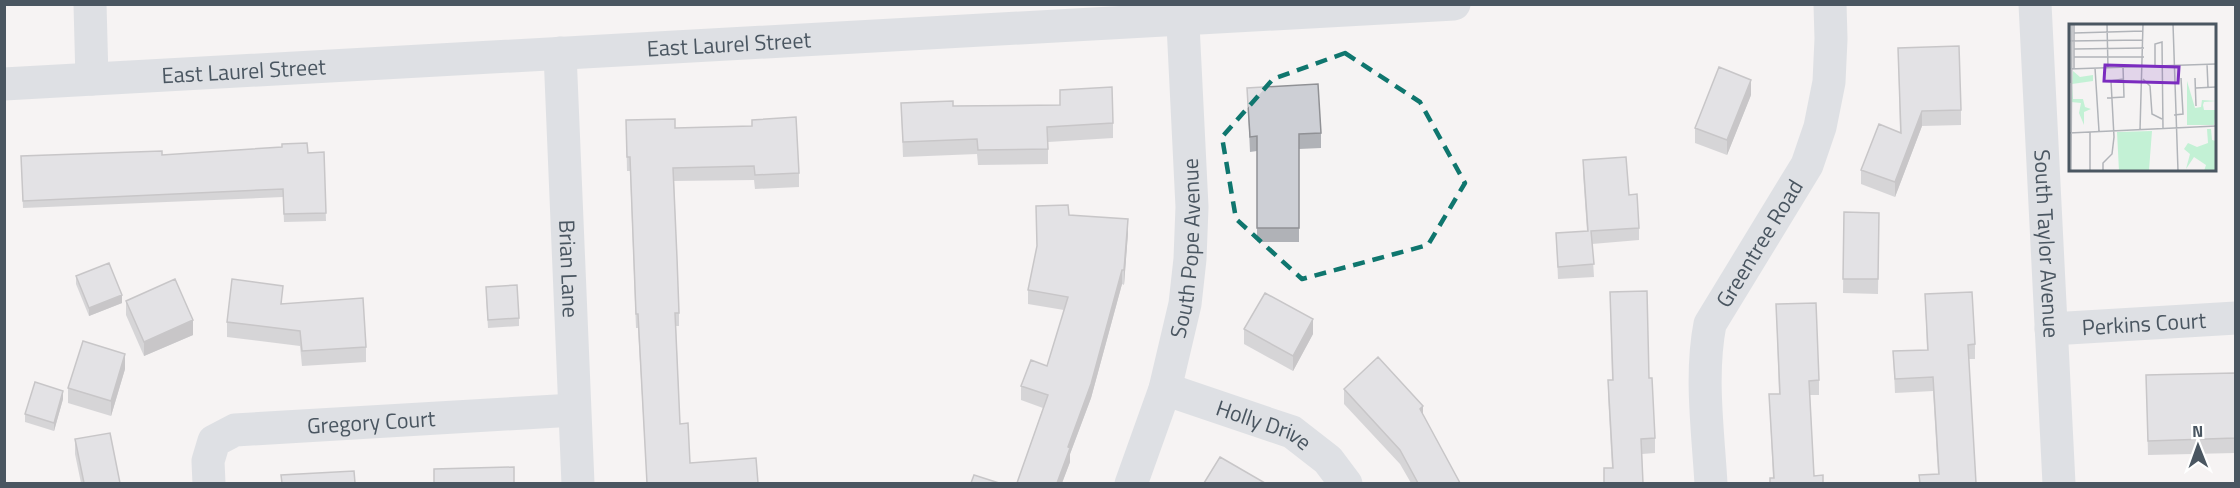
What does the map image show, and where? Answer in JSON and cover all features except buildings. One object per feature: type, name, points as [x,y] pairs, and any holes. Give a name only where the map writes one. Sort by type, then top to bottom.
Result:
[{"type":"street","points":[[90,4],[92,79]]},
{"type":"street","name":"East Laurel Street","points":[[4,84],[560,53],[1183,12],[1454,4]]},
{"type":"street","name":"Greentree Road","points":[[1711,483],[1706,387],[1706,345],[1710,324],[1807,165],[1820,127],[1829,82],[1830,4]]},
{"type":"street","name":"South Taylor Avenue","points":[[2036,4],[2059,483]]},
{"type":"street","name":"South Pope Avenue","points":[[1131,483],[1165,389],[1185,304],[1190,259],[1192,207],[1183,12]]},
{"type":"street","name":"Brian Lane","points":[[560,53],[578,483]]},
{"type":"street","name":"Perkins Court","points":[[2051,329],[2235,318]]},
{"type":"street","name":"Holly Drive","points":[[1165,389],[1292,432],[1328,460],[1346,483]]},
{"type":"street","name":"Gregory Court","points":[[209,483],[206,431],[574,410]]},
{"type":"highlighted area","points":[[1345,53],[1420,102],[1465,183],[1428,245],[1302,279],[1236,219],[1222,137],[1273,79]]}]
